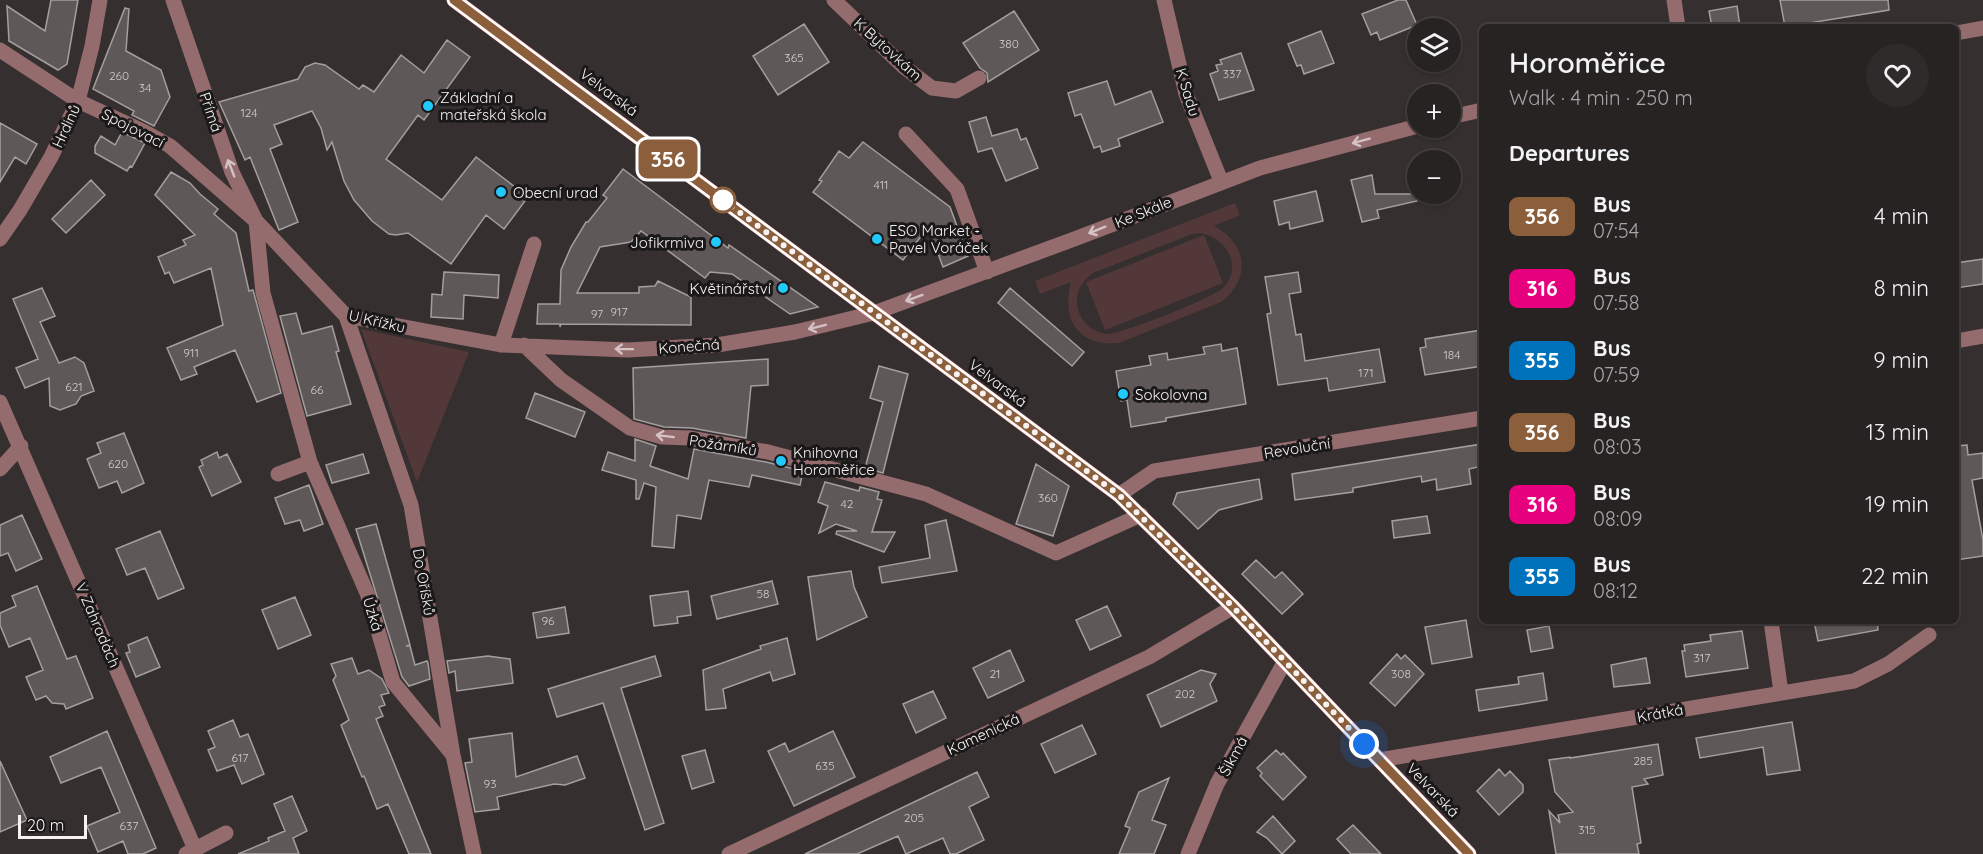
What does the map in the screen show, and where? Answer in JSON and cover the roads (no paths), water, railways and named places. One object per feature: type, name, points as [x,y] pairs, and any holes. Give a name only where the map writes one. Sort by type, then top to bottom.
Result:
[{"type":"main road","name":"Velvarská","points":[[454,0],[1119,495],[1233,607],[1469,854]]},
{"type":"street","name":"Hrdinů","points":[[0,239],[51,157],[78,101],[92,46],[100,0]]},
{"type":"street","name":"Přímá","points":[[173,0],[232,172],[256,221]]},
{"type":"street","name":"K Bytovkám","points":[[834,0],[904,67],[932,88],[957,91],[979,78]]},
{"type":"street","name":"K Sadu","points":[[1164,0],[1186,94],[1221,181]]},
{"type":"street","points":[[1674,0],[1678,24]]},
{"type":"street","points":[[1959,32],[1983,28]]},
{"type":"street","name":"Spojovací","points":[[0,50],[78,101],[170,146],[256,221]]},
{"type":"street","points":[[1461,115],[1479,111]]},
{"type":"street","name":"Ke Skále","points":[[874,313],[1077,238],[1221,181],[1260,168],[1407,129]]},
{"type":"street","points":[[906,134],[957,189],[987,272]]},
{"type":"street","name":"U Křížku","points":[[256,221],[346,316],[501,345]]},
{"type":"street","name":"Úzká","points":[[256,221],[263,293],[310,462],[367,593],[393,682],[453,755]]},
{"type":"street","points":[[501,345],[534,244]]},
{"type":"street","name":"Konečná","points":[[501,345],[628,350],[717,345],[795,332],[874,313]]},
{"type":"street","name":"Do Oříšků","points":[[346,316],[411,505],[453,755],[474,854]]},
{"type":"street","points":[[1959,340],[1983,336]]},
{"type":"street","name":"Požárníků","points":[[524,345],[561,380],[630,428],[662,437],[690,438],[768,452],[926,494],[1056,553],[1141,515]]},
{"type":"street","name":"V Zahradách","points":[[0,402],[21,446],[191,852],[226,833]]},
{"type":"street","name":"Revoluční","points":[[1119,495],[1154,471],[1479,418]]},
{"type":"street","points":[[0,469],[21,446]]},
{"type":"street","points":[[278,474],[310,462]]},
{"type":"street","name":"Kamenická","points":[[729,854],[1149,657],[1233,607]]},
{"type":"street","points":[[1771,624],[1781,692]]},
{"type":"street","name":"Krátká","points":[[1380,760],[1854,681],[1888,664],[1929,635]]},
{"type":"street","name":"Šikmá","points":[[1188,854],[1217,784],[1285,662]]},
{"type":"place","name":"Základní a mateřská škola","points":[[428,106]]},
{"type":"place","name":"Obecní urad","points":[[501,192]]},
{"type":"place","name":"ESO Market - Pavel Voráček","points":[[877,239]]},
{"type":"place","name":"Jofikrmiva","points":[[716,242]]},
{"type":"place","name":"Květinářství","points":[[783,288]]},
{"type":"place","name":"Sokolovna","points":[[1123,394]]},
{"type":"place","name":"Knihovna Horoměřice","points":[[781,461]]}]
